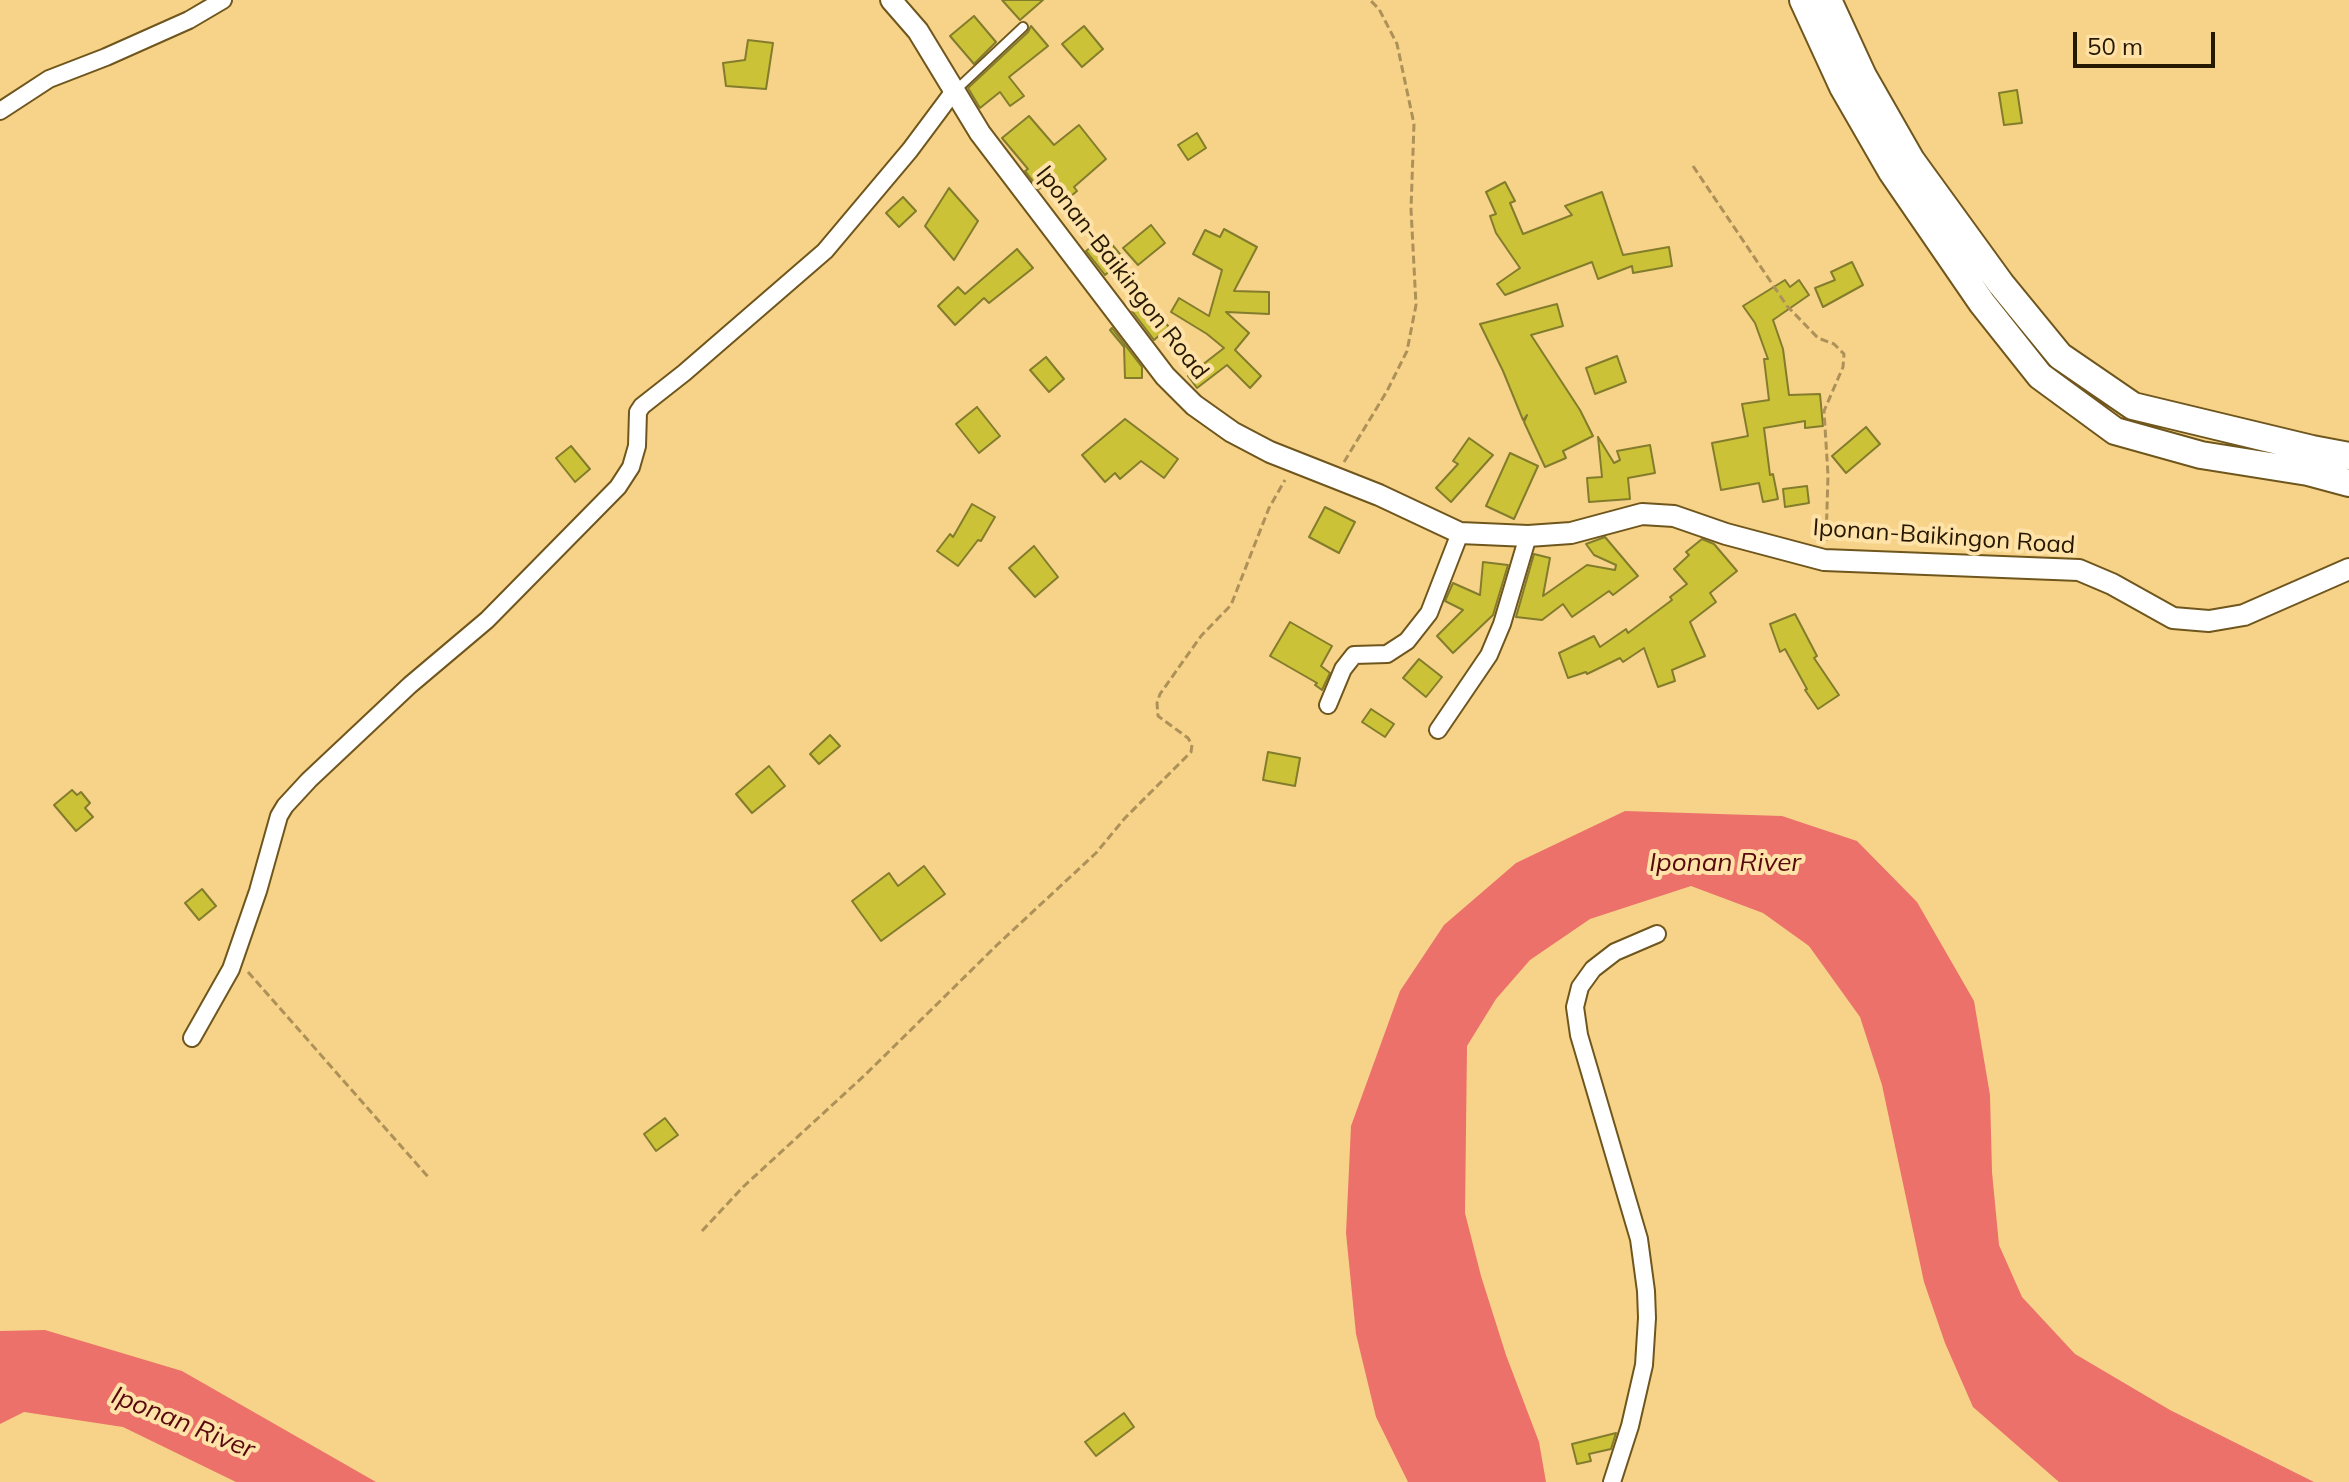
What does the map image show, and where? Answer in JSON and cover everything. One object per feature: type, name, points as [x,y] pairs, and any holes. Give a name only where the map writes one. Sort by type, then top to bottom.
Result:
[{"type":"main road","points":[[1803,0],[1843,87],[1892,172],[1982,303],[2040,376],[2115,431],[2201,455],[2308,472],[2349,483]]},
{"type":"main road","points":[[1828,0],[1863,76],[1911,160],[2001,284],[2060,356],[2133,406],[2349,456]]},
{"type":"street","points":[[0,111],[49,79],[161,33],[223,0]]},
{"type":"street","name":"Iponan-Baikingon Road","points":[[891,0],[918,31],[980,133],[1165,376],[1194,405],[1232,432],[1294,462],[1379,495],[1460,533],[1528,536],[1571,533],[1642,514],[1674,516],[1726,534],[1824,560],[2079,570],[2112,584],[2173,618],[2209,621],[2244,615],[2349,569]]},
{"type":"street","points":[[192,1038],[219,993],[235,957],[279,816],[285,806],[410,685],[487,620],[626,479],[634,457],[638,412],[642,406],[825,251],[910,150],[954,91]]},
{"type":"street","points":[[1328,705],[1343,669],[1354,655],[1387,654],[1407,641],[1429,613],[1460,533]]},
{"type":"street","points":[[1438,730],[1489,655],[1502,624],[1528,536]]},
{"type":"street","points":[[1612,1482],[1630,1426],[1644,1365],[1646,1291],[1639,1239],[1579,1035],[1575,1007],[1580,987],[1593,969],[1615,952],[1657,934]]},
{"type":"lane","points":[[954,91],[1023,27]]},
{"type":"path","points":[[1334,479],[1387,391],[1407,351],[1416,305],[1411,209],[1414,124],[1397,44],[1379,9],[1370,0]]},
{"type":"path","points":[[1693,166],[1787,306],[1818,338],[1834,344],[1844,354],[1843,367],[1824,411],[1828,475],[1824,560]]},
{"type":"path","points":[[702,1231],[743,1187],[866,1074],[1096,853],[1125,818],[1191,752],[1192,745],[1188,738],[1158,716],[1160,694],[1201,636],[1231,605],[1269,508],[1294,462]]},
{"type":"path","points":[[235,957],[429,1178]]},
{"type":"water","name":"Iponan River","points":[[1625,811],[1782,816],[1857,841],[1917,902],[1974,1001],[1990,1095],[1992,1172],[1999,1245],[2022,1297],[2075,1354],[2170,1410],[2314,1482],[2059,1482],[1973,1407],[1945,1343],[1924,1282],[1882,1085],[1860,1017],[1809,946],[1763,913],[1691,886],[1590,919],[1530,960],[1496,999],[1467,1046],[1465,1213],[1506,1355],[1539,1442],[1546,1482],[1408,1482],[1376,1417],[1356,1334],[1346,1233],[1351,1126],[1400,991],[1444,925],[1516,863]]},
{"type":"water","name":"Iponan River","points":[[45,1330],[182,1371],[376,1482],[236,1482],[123,1427],[24,1412],[0,1424],[0,1331]]},
{"type":"building","points":[[1002,0],[1043,0],[1020,20]]},
{"type":"building","points":[[974,16],[996,42],[974,64],[950,36]]},
{"type":"building","points":[[1031,26],[1048,46],[1009,77],[1024,96],[1010,106],[1000,92],[980,108],[968,88]]},
{"type":"building","points":[[1084,26],[1103,49],[1082,67],[1062,44]]},
{"type":"building","points":[[748,40],[773,43],[766,89],[726,86],[723,63],[745,60]]},
{"type":"building","points":[[2017,90],[2022,123],[2004,125],[1999,93]]},
{"type":"building","points":[[1029,116],[1054,145],[1079,125],[1106,159],[1074,187],[1077,191],[1064,202],[1048,182],[1039,189],[1025,171],[1028,169],[1002,138]]},
{"type":"building","points":[[1197,133],[1206,148],[1188,160],[1178,145]]},
{"type":"building","points":[[1505,182],[1515,201],[1510,203],[1523,234],[1572,215],[1565,206],[1602,192],[1623,255],[1669,247],[1672,266],[1633,273],[1632,266],[1598,279],[1592,262],[1505,295],[1497,284],[1520,268],[1496,233],[1490,216],[1496,214],[1486,192]]},
{"type":"building","points":[[949,188],[978,221],[954,260],[925,226]]},
{"type":"building","points":[[903,197],[916,211],[899,227],[886,213]]},
{"type":"building","points":[[1151,225],[1165,243],[1138,265],[1123,248]]},
{"type":"building","points":[[1224,229],[1257,247],[1234,291],[1269,292],[1269,314],[1226,312],[1249,333],[1235,350],[1261,376],[1250,388],[1227,365],[1197,388],[1188,376],[1224,348],[1171,312],[1179,298],[1209,316],[1222,270],[1193,254],[1205,230],[1220,237]]},
{"type":"building","points":[[1105,236],[1124,259],[1105,275],[1086,251]]},
{"type":"building","points":[[1017,249],[1033,268],[989,303],[984,298],[955,325],[938,306],[958,287],[965,294]]},
{"type":"building","points":[[1852,262],[1863,285],[1823,307],[1815,288],[1835,280],[1831,272]]},
{"type":"building","points":[[1785,280],[1790,287],[1799,280],[1809,295],[1773,320],[1783,349],[1789,395],[1820,394],[1823,426],[1805,428],[1805,421],[1764,428],[1770,475],[1773,474],[1778,499],[1763,502],[1759,483],[1721,490],[1712,443],[1748,436],[1742,404],[1769,400],[1764,359],[1768,359],[1755,323],[1743,306]]},
{"type":"building","points":[[1145,299],[1169,327],[1154,340],[1132,311]]},
{"type":"building","points":[[1557,304],[1563,326],[1531,335],[1580,410],[1593,436],[1563,451],[1566,458],[1545,467],[1524,422],[1527,415],[1523,420],[1480,324]]},
{"type":"building","points":[[1112,328],[1142,367],[1142,378],[1125,378],[1124,347],[1110,330]]},
{"type":"building","points":[[1617,356],[1626,382],[1595,394],[1586,368]]},
{"type":"building","points":[[1046,357],[1064,379],[1049,392],[1030,370]]},
{"type":"building","points":[[977,407],[1000,436],[979,453],[956,424]]},
{"type":"building","points":[[1125,419],[1178,459],[1164,478],[1141,461],[1120,479],[1115,473],[1105,482],[1082,455]]},
{"type":"building","points":[[1866,427],[1880,444],[1846,473],[1832,456]]},
{"type":"building","points":[[1598,437],[1614,463],[1620,460],[1617,451],[1650,445],[1655,473],[1628,478],[1630,499],[1589,502],[1587,478],[1602,477]]},
{"type":"building","points":[[1469,438],[1493,455],[1451,502],[1436,488],[1458,464],[1453,461]]},
{"type":"building","points":[[571,446],[590,469],[575,482],[556,458]]},
{"type":"building","points":[[1510,453],[1538,466],[1514,519],[1486,506]]},
{"type":"building","points":[[1807,486],[1809,503],[1785,507],[1783,489]]},
{"type":"building","points":[[972,504],[995,517],[981,541],[978,540],[958,566],[937,551],[950,534],[953,537]]},
{"type":"building","points":[[1325,507],[1355,522],[1339,553],[1309,537]]},
{"type":"building","points":[[1605,537],[1638,576],[1613,595],[1609,591],[1572,617],[1563,604],[1542,620],[1516,617],[1534,554],[1550,558],[1543,596],[1587,565],[1615,570],[1616,565],[1594,555],[1586,544]]},
{"type":"building","points":[[1702,539],[1714,544],[1737,571],[1710,593],[1716,602],[1690,622],[1705,656],[1672,670],[1675,681],[1658,687],[1644,648],[1623,662],[1620,658],[1587,674],[1568,678],[1559,653],[1594,636],[1600,647],[1626,629],[1628,633],[1672,600],[1670,597],[1687,584],[1674,569],[1689,555],[1686,552]]},
{"type":"building","points":[[1034,546],[1058,577],[1035,597],[1009,568]]},
{"type":"building","points":[[1483,562],[1508,565],[1493,615],[1453,653],[1437,636],[1463,610],[1445,601],[1453,583],[1480,595]]},
{"type":"building","points":[[1795,614],[1817,656],[1814,658],[1839,695],[1818,709],[1785,649],[1780,652],[1770,624]]},
{"type":"building","points":[[1290,622],[1332,646],[1321,666],[1330,673],[1322,690],[1315,685],[1317,683],[1270,656]]},
{"type":"building","points":[[1419,659],[1442,677],[1426,697],[1403,678]]},
{"type":"building","points":[[1371,709],[1394,724],[1385,737],[1362,722]]},
{"type":"building","points":[[830,735],[840,746],[819,764],[810,754]]},
{"type":"building","points":[[1268,752],[1300,758],[1295,786],[1263,780]]},
{"type":"building","points":[[769,766],[785,786],[752,813],[736,794]]},
{"type":"building","points":[[72,790],[77,795],[81,792],[90,803],[85,808],[93,817],[76,831],[54,805]]},
{"type":"building","points":[[924,866],[945,894],[881,941],[852,901],[889,873],[898,886]]},
{"type":"building","points":[[202,889],[216,906],[199,920],[185,903]]},
{"type":"building","points":[[665,1118],[678,1135],[656,1151],[644,1134]]},
{"type":"building","points":[[1124,1413],[1134,1427],[1096,1456],[1085,1442]]},
{"type":"building","points":[[1616,1433],[1611,1449],[1589,1454],[1591,1461],[1577,1464],[1572,1444]]}]
